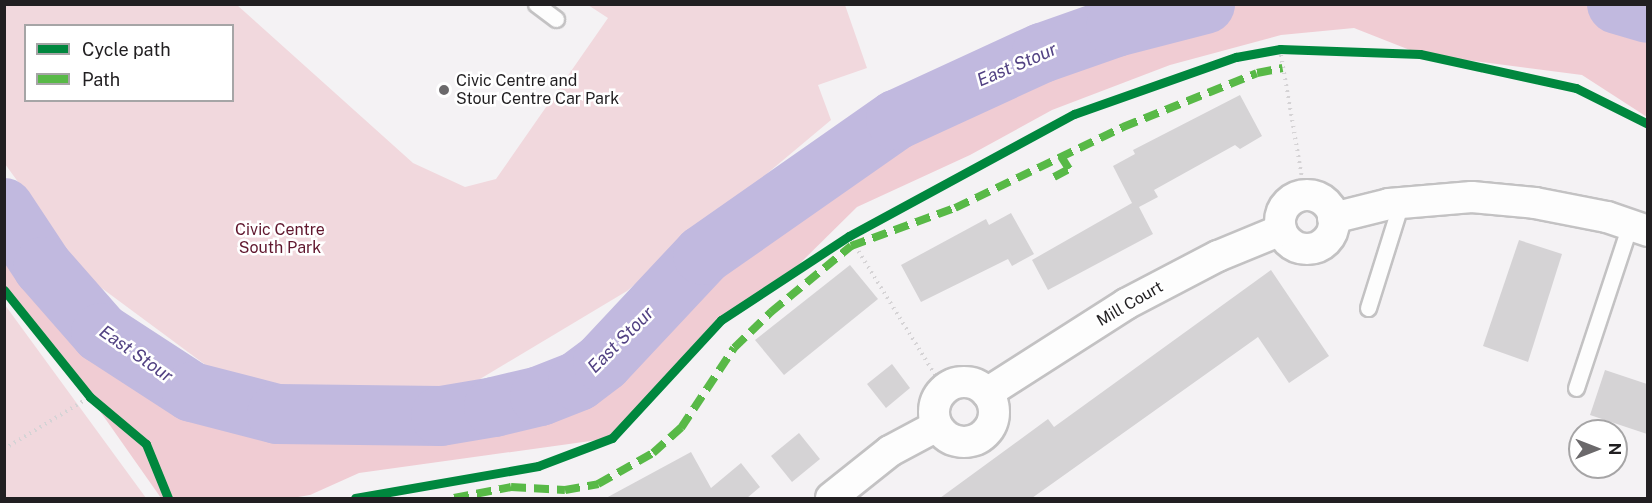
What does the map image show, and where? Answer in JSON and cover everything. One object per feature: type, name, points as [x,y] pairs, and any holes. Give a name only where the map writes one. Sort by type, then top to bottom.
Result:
[{"type":"street","points":[[1305,196],[1320,199],[1333,218],[1331,235],[1309,249],[1292,244],[1281,230],[1285,207],[1305,196]]},
{"type":"street","points":[[1333,218],[1401,203],[1472,197],[1525,202],[1639,228]]},
{"type":"street","name":"Mill Court","points":[[987,393],[1126,304],[1218,256],[1281,230]]},
{"type":"street","points":[[962,382],[987,393],[994,411],[987,430],[981,436],[972,441],[952,440],[938,426],[934,406],[944,389],[962,382]]},
{"type":"street","points":[[831,498],[890,452],[938,426]]},
{"type":"lane","points":[[536,4],[556,19]]},
{"type":"lane","points":[[1368,308],[1401,203]]},
{"type":"lane","points":[[1576,388],[1639,228]]},
{"type":"path","points":[[1280,49],[1305,196]]},
{"type":"path","points":[[1269,51],[1291,49]]},
{"type":"path","points":[[840,242],[859,230]]},
{"type":"path","points":[[849,236],[944,389]]},
{"type":"path","points":[[82,388],[98,404]]},
{"type":"path","points":[[4,449],[90,397]]},
{"type":"green space","name":"Civic Centre South Park","points":[[4,5],[237,5],[413,163],[465,187],[496,179],[608,18],[588,5],[845,5],[867,68],[818,85],[831,120],[627,291],[460,391],[358,405],[238,389],[88,278],[5,164]]},
{"type":"green space","points":[[5,305],[146,498],[5,498]]},
{"type":"shaded area","points":[[1602,4],[1647,14],[1647,117],[1582,75],[1420,54],[1354,28],[1281,35],[1170,65],[1052,110],[970,155],[857,207],[778,285],[721,320],[612,438],[359,473],[310,495],[292,498],[161,498],[90,397],[5,290],[5,189],[101,333],[219,402],[441,416],[603,362],[703,255],[837,160],[1013,64],[1231,5]]},
{"type":"building","points":[[1240,95],[1262,136],[1240,149],[1235,145],[1154,190],[1158,197],[1139,207],[1153,234],[1048,290],[1032,260],[1132,203],[1113,166],[1135,154],[1133,150]]},
{"type":"building","points":[[1011,213],[1034,254],[1012,266],[1008,259],[921,302],[901,265],[986,219],[989,225]]},
{"type":"building","points":[[1519,240],[1562,254],[1528,362],[1483,346]]},
{"type":"building","points":[[850,265],[878,299],[784,375],[755,340]]},
{"type":"building","points":[[1271,270],[1329,356],[1289,383],[1258,337],[1032,498],[940,498],[1048,419],[1054,427]]},
{"type":"building","points":[[892,364],[910,388],[886,408],[867,384]]},
{"type":"building","points":[[1605,370],[1647,384],[1647,434],[1628,428],[1628,419],[1602,419],[1590,415]]},
{"type":"building","points":[[799,433],[820,459],[792,482],[771,456]]},
{"type":"building","points":[[691,452],[711,488],[741,463],[760,487],[747,498],[606,498]]},
{"type":"waterway","name":"East Stour","points":[[4,208],[43,267],[101,333],[192,392],[277,414],[441,416],[494,407],[540,396],[578,381],[603,362],[703,255],[896,120],[1042,53],[1116,27],[1205,4]]},
{"type":"waterway","name":"East Stour","points":[[1617,4],[1648,13]]},
{"type":"marked path","points":[[454,498],[511,487],[565,490],[598,484],[653,453],[681,428],[734,348],[771,312],[851,246],[955,208],[1123,127],[1257,73],[1283,68]]},
{"type":"marked path","points":[[1054,177],[1069,169],[1061,156]]},
{"type":"cycle path","points":[[355,498],[538,466],[612,438],[721,320],[849,236],[1074,114],[1236,57],[1280,49],[1420,54],[1576,88],[1648,124]]},
{"type":"cycle path","points":[[4,290],[90,397],[146,444],[168,498]]},
{"type":"place","name":"Civic Centre and Stour Centre Car Park","points":[[444,90]]}]
